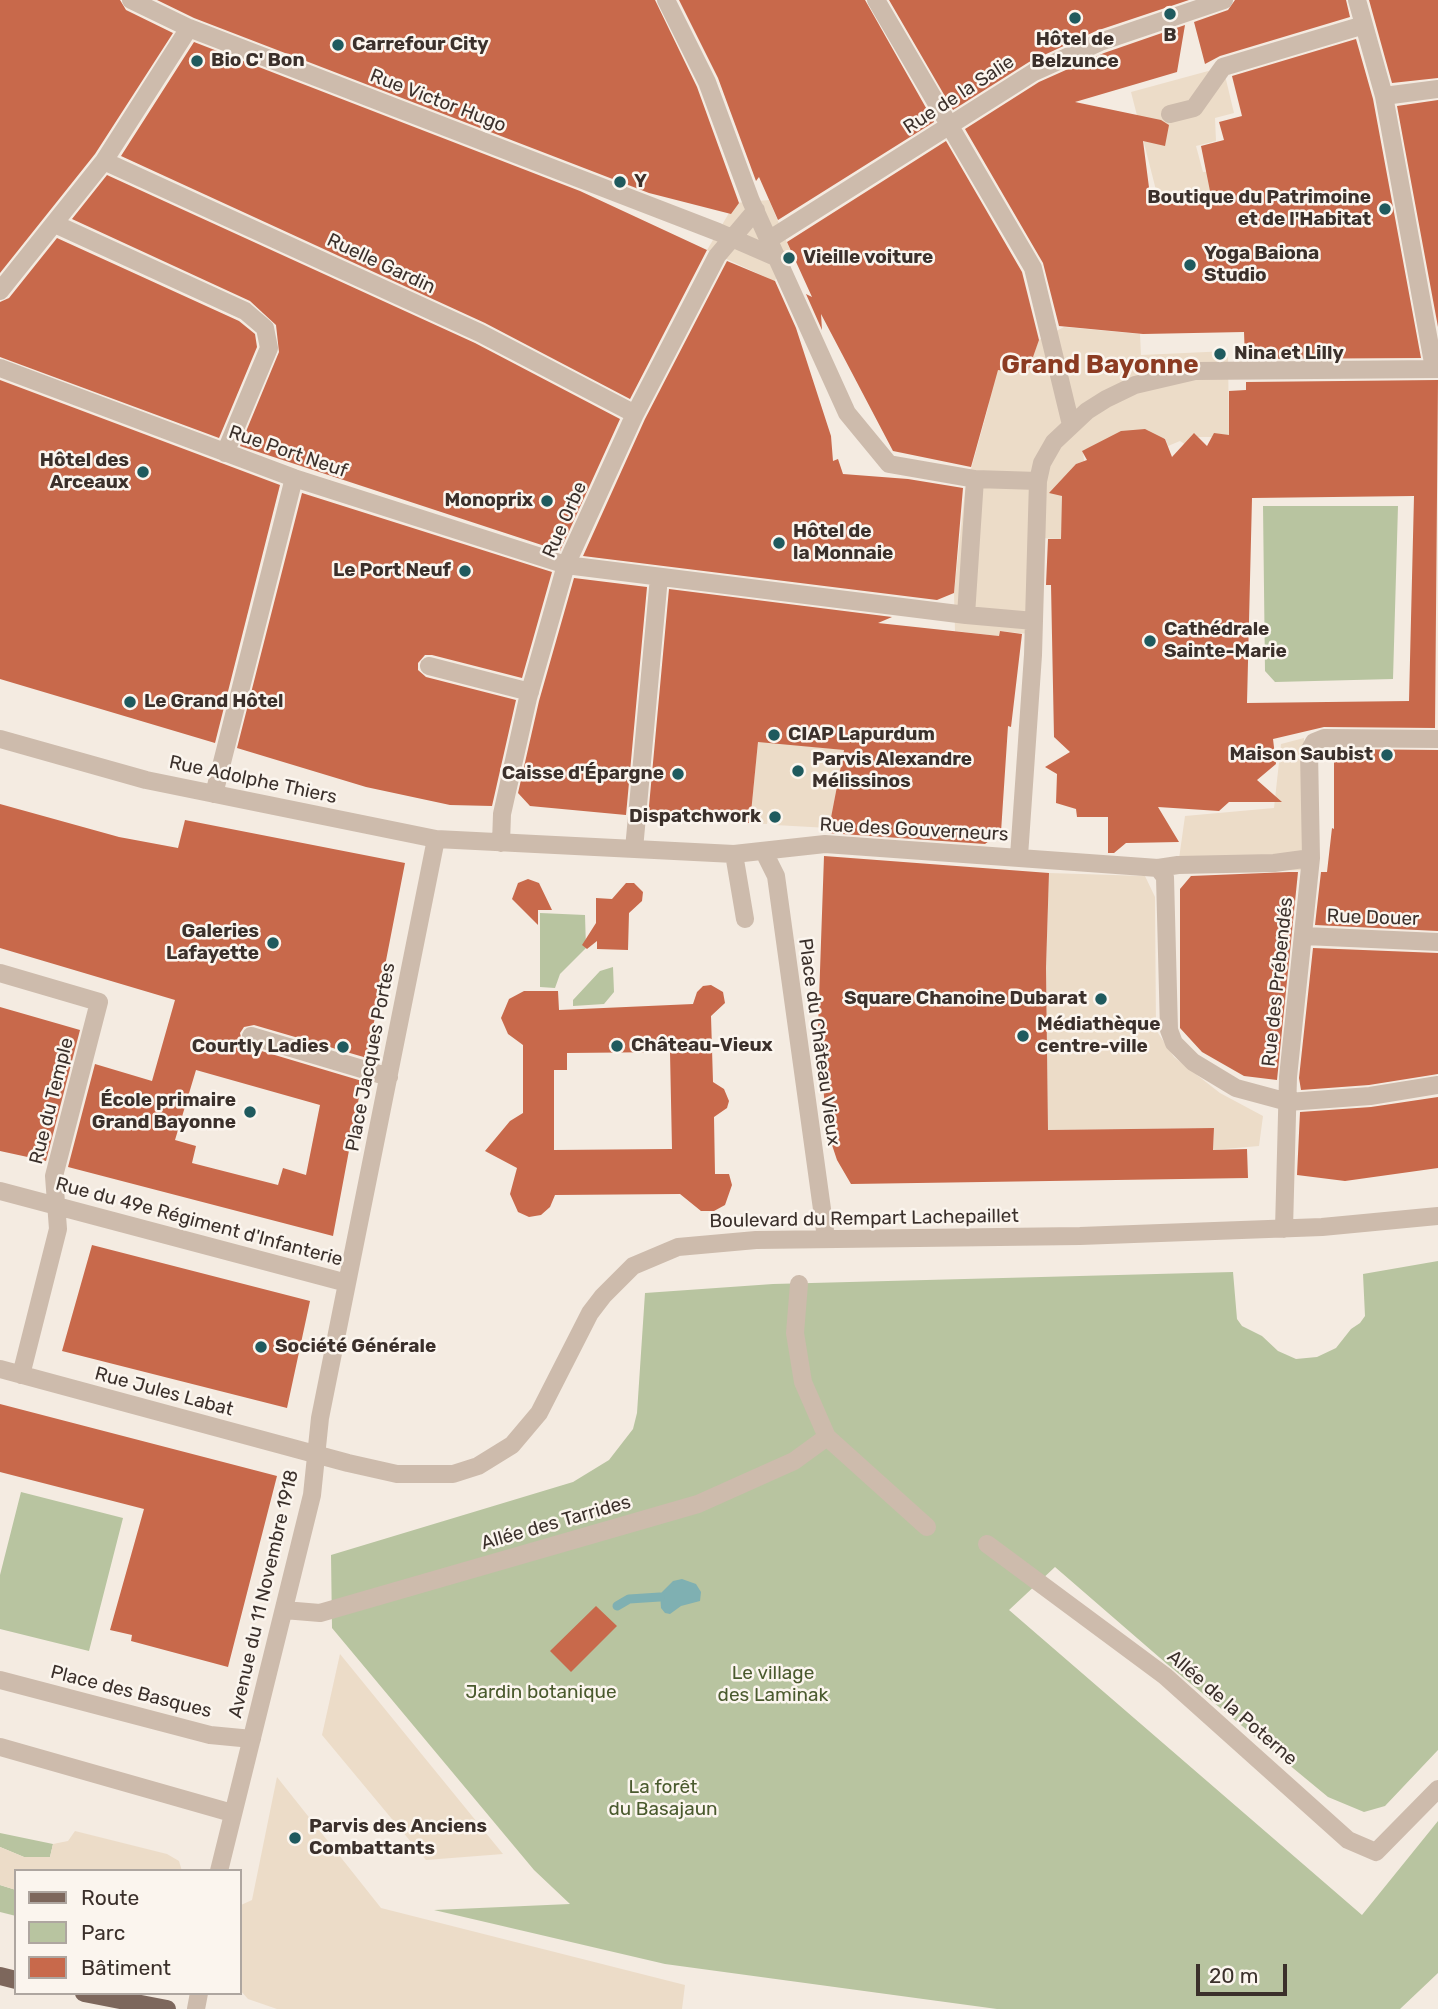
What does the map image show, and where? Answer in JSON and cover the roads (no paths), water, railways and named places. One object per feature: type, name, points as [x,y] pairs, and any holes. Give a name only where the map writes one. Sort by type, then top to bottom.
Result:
[{"type":"main road","points":[[94,1995],[167,2009]]},
{"type":"street","name":"Rue Victor Hugo","points":[[131,0],[190,28],[780,259]]},
{"type":"street","points":[[666,0],[707,82],[756,210],[847,413],[889,464],[975,479],[1038,481]]},
{"type":"street","points":[[876,0],[1033,268],[1054,345],[1071,425]]},
{"type":"street","name":"Rue de la Salie","points":[[770,239],[1034,72],[1100,43],[1224,0]]},
{"type":"street","points":[[1019,856],[1034,621],[1038,481],[1042,463],[1054,442],[1087,411],[1135,385],[1195,371],[1436,368],[1384,96],[1357,0]]},
{"type":"street","points":[[1170,114],[1201,112],[1223,67],[1364,25]]},
{"type":"street","points":[[0,290],[104,161],[190,28]]},
{"type":"street","points":[[1384,96],[1438,89]]},
{"type":"street","name":"Ruelle Gardin","points":[[104,161],[480,333],[635,414]]},
{"type":"street","name":"Rue Orbe","points":[[500,843],[502,814],[530,692],[566,565],[635,414],[717,256],[756,210]]},
{"type":"street","points":[[55,223],[245,311],[265,328],[268,348],[225,453]]},
{"type":"street","name":"Rue Port Neuf","points":[[0,368],[294,478],[566,565],[966,615],[1034,621]]},
{"type":"street","points":[[214,794],[294,478]]},
{"type":"street","points":[[966,615],[975,479]]},
{"type":"street","points":[[634,849],[659,577]]},
{"type":"street","points":[[429,666],[530,692]]},
{"type":"street","name":"Rue Adolphe Thiers","points":[[0,738],[146,780],[436,839],[500,843]]},
{"type":"street","name":"Rue des Prébendés","points":[[1284,1229],[1287,1102],[1306,936],[1311,858],[1309,751],[1314,741],[1324,738],[1438,739]]},
{"type":"street","name":"Place Jacques Portes","points":[[347,1283],[436,839]]},
{"type":"street","name":"Rue des Gouverneurs","points":[[500,843],[734,853],[825,844],[1158,868],[1178,865],[1274,863],[1311,858]]},
{"type":"street","name":"Place du Château Vieux","points":[[764,852],[776,876],[826,1238]]},
{"type":"street","points":[[734,853],[745,919]]},
{"type":"street","points":[[1158,868],[1165,877],[1169,1030],[1174,1043],[1193,1062],[1236,1088],[1287,1102],[1370,1096],[1438,1085]]},
{"type":"street","name":"Rue Douer","points":[[1306,936],[1438,942]]},
{"type":"street","name":"Rue du Temple","points":[[0,973],[99,1002],[54,1176],[58,1229],[21,1375]]},
{"type":"street","points":[[251,1036],[389,1077]]},
{"type":"street","name":"Rue du 49e Régiment d'Infanterie","points":[[0,1191],[347,1283]]},
{"type":"street","name":"Boulevard du Rempart Lachepaillet","points":[[317,1455],[397,1474],[453,1474],[478,1466],[512,1445],[527,1430],[554,1387],[590,1313],[610,1288],[633,1266],[678,1247],[826,1238],[1080,1237],[1284,1229],[1367,1225],[1438,1216]]},
{"type":"street","name":"Avenue du 11 Novembre 1918","points":[[219,1869],[312,1495],[320,1418],[347,1283]]},
{"type":"street","points":[[799,1284],[795,1333],[803,1382],[827,1437],[927,1527]]},
{"type":"street","name":"Rue Jules Labat","points":[[0,1369],[317,1455]]},
{"type":"street","name":"Allée des Tarrides","points":[[284,1610],[320,1613],[698,1504],[794,1461],[827,1437]]},
{"type":"street","name":"Allée de la Poterne","points":[[987,1544],[1164,1676],[1348,1840],[1376,1852],[1438,1789]]},
{"type":"street","name":"Place des Basques","points":[[0,1680],[209,1735],[252,1739]]},
{"type":"street","points":[[0,1747],[232,1813]]},
{"type":"water","points":[[682,1579],[696,1584],[701,1592],[700,1601],[681,1606],[670,1614],[665,1613],[661,1608],[660,1594],[673,1581]]},
{"type":"waterway","points":[[617,1606],[629,1599],[660,1597]]},
{"type":"place","name":"B","points":[[1170,14]]},
{"type":"place","name":"Hôtel de Belzunce","points":[[1075,18]]},
{"type":"place","name":"Carrefour City","points":[[338,45]]},
{"type":"place","name":"Bio C' Bon","points":[[197,61]]},
{"type":"place","name":"Y","points":[[620,182]]},
{"type":"place","name":"Boutique du Patrimoine et de l'Habitat","points":[[1385,209]]},
{"type":"place","name":"Vieille voiture","points":[[789,258]]},
{"type":"place","name":"Yoga Baiona Studio","points":[[1190,265]]},
{"type":"place","name":"Nina et Lilly","points":[[1220,354]]},
{"type":"place","name":"Hôtel des Arceaux","points":[[143,472]]},
{"type":"place","name":"Monoprix","points":[[547,501]]},
{"type":"place","name":"Hôtel de la Monnaie","points":[[779,543]]},
{"type":"place","name":"Le Port Neuf","points":[[465,571]]},
{"type":"place","name":"Cathédrale Sainte-Marie","points":[[1150,641]]},
{"type":"place","name":"Le Grand Hôtel","points":[[130,702]]},
{"type":"place","name":"CIAP Lapurdum","points":[[774,735]]},
{"type":"place","name":"Maison Saubist","points":[[1387,755]]},
{"type":"place","name":"Parvis Alexandre Mélissinos","points":[[798,771]]},
{"type":"place","name":"Caisse d'Épargne","points":[[678,774]]},
{"type":"place","name":"Dispatchwork","points":[[775,817]]},
{"type":"place","name":"Galeries Lafayette","points":[[273,943]]},
{"type":"place","name":"Square Chanoine Dubarat","points":[[1101,999]]},
{"type":"place","name":"Médiathèque centre-ville","points":[[1023,1036]]},
{"type":"place","name":"Château-Vieux","points":[[617,1046]]},
{"type":"place","name":"Courtly Ladies","points":[[343,1047]]},
{"type":"place","name":"École primaire Grand Bayonne","points":[[250,1112]]},
{"type":"place","name":"Société Générale","points":[[261,1347]]},
{"type":"place","name":"Parvis des Anciens Combattants","points":[[295,1838]]},
{"type":"district","name":"Grand Bayonne","points":[[1100,365]]},
{"type":"park label","name":"Le village des Laminak","points":[[773,1685]]},
{"type":"park label","name":"Jardin botanique","points":[[541,1693]]},
{"type":"park label","name":"La forêt du Basajaun","points":[[663,1799]]}]
